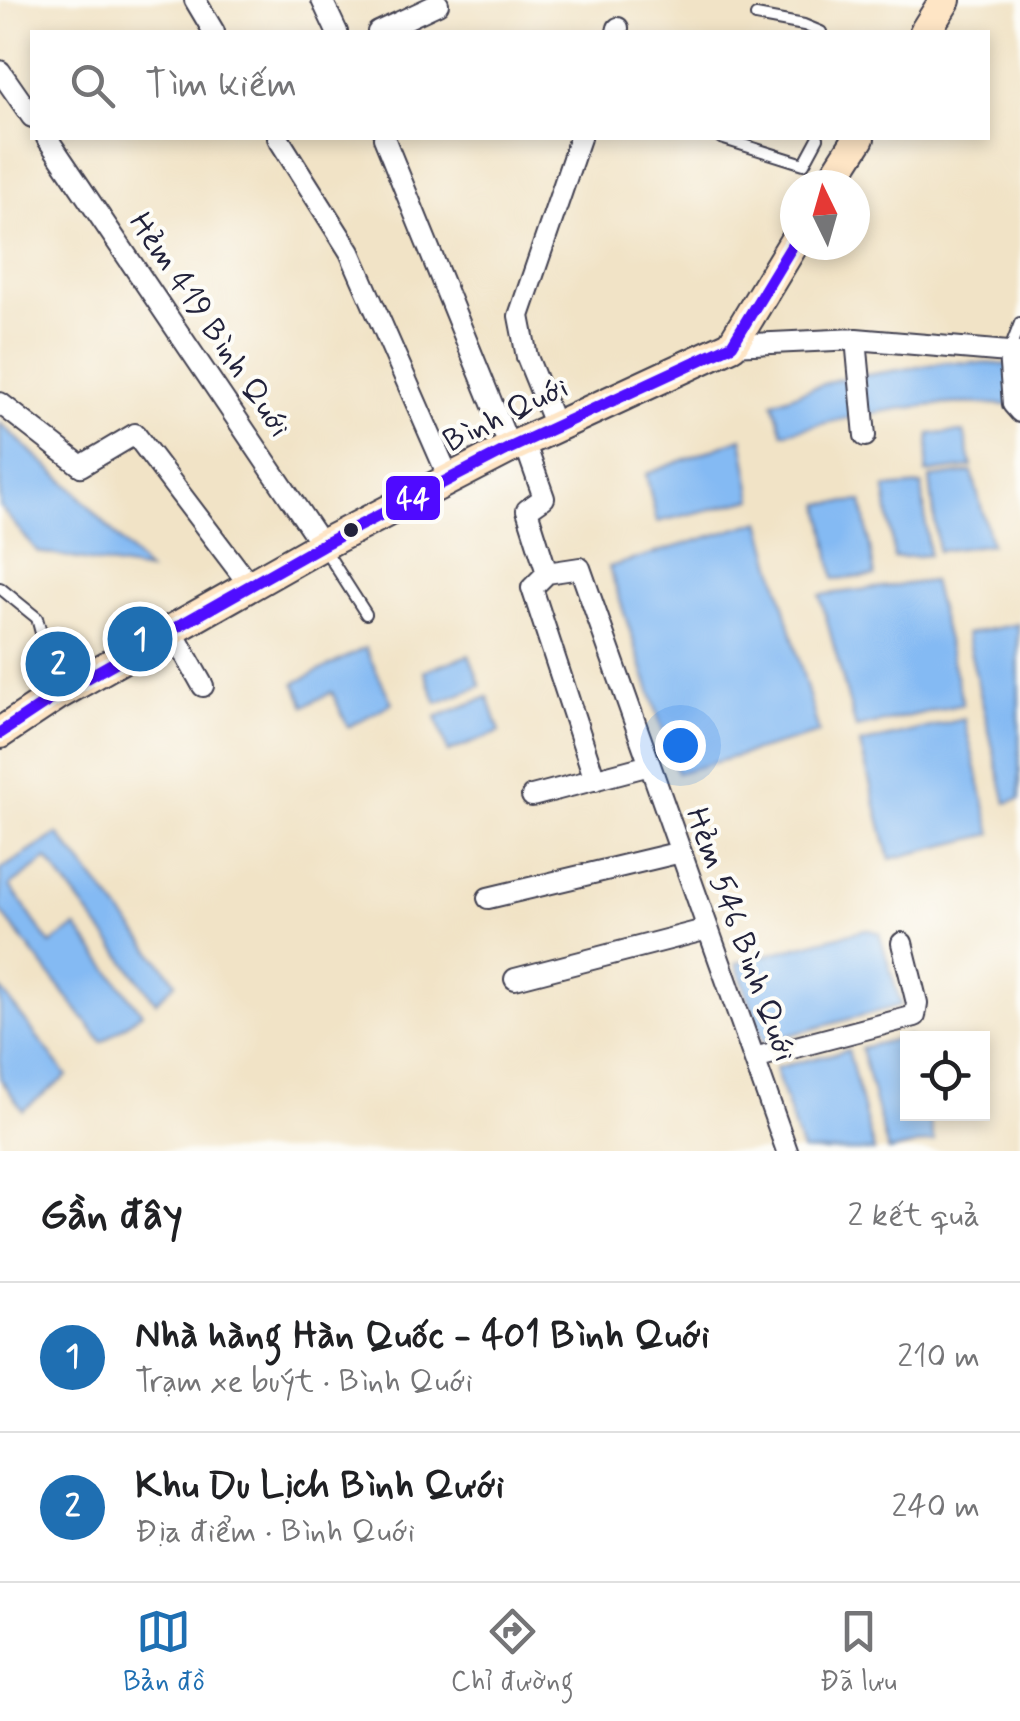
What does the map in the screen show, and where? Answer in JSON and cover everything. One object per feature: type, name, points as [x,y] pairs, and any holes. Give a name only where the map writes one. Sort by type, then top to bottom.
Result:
[{"type":"main road","points":[[926,30],[946,0]]},
{"type":"main road","points":[[839,170],[858,140]]},
{"type":"main road","points":[[732,345],[783,260]]},
{"type":"main road","name":"Bình Quới","points":[[0,733],[57,695],[251,587],[326,552],[449,478],[732,345]]},
{"type":"street","points":[[195,0],[213,30]]},
{"type":"street","points":[[322,0],[336,30]]},
{"type":"street","points":[[382,30],[438,4]]},
{"type":"street","points":[[0,70],[30,114]]},
{"type":"street","name":"Hẻm 419 Bình Quới","points":[[48,140],[326,552]]},
{"type":"street","points":[[279,140],[350,252],[449,478]]},
{"type":"street","points":[[385,140],[544,498],[527,510],[547,573],[532,588],[595,780]]},
{"type":"street","points":[[556,426],[527,357],[520,310],[579,140]]},
{"type":"street","points":[[732,345],[856,339],[1013,354],[1013,406],[1018,412]]},
{"type":"street","points":[[856,339],[864,427]]},
{"type":"street","points":[[0,403],[81,466],[135,434],[251,587]]},
{"type":"street","name":"Hẻm 546 Bình Quới","points":[[547,573],[580,568],[787,1151]]},
{"type":"street","points":[[172,631],[203,686]]},
{"type":"street","points":[[532,796],[650,765]]},
{"type":"street","points":[[488,898],[681,852]]},
{"type":"street","points":[[514,978],[708,930]]},
{"type":"street","points":[[754,1058],[916,1016],[918,1003],[902,943]]},
{"type":"lane","points":[[756,16],[816,30]]},
{"type":"lane","points":[[727,140],[804,164],[817,140]]},
{"type":"lane","points":[[1013,354],[1020,323]]},
{"type":"lane","points":[[326,552],[366,614]]},
{"type":"lane","points":[[0,588],[36,618],[57,695]]},
{"type":"water","points":[[949,362],[1020,365],[1020,406],[929,405],[783,433],[773,402],[835,380]]},
{"type":"water","points":[[0,423],[76,492],[148,571],[38,552],[0,507]]},
{"type":"water","points":[[964,432],[972,467],[926,473],[930,434]]},
{"type":"water","points":[[742,438],[753,499],[657,522],[646,474]]},
{"type":"water","points":[[972,472],[991,544],[938,551],[930,478]]},
{"type":"water","points":[[922,485],[929,555],[894,558],[885,488]]},
{"type":"water","points":[[862,501],[875,576],[834,579],[821,504]]},
{"type":"water","points":[[761,521],[819,733],[677,773],[609,567]]},
{"type":"water","points":[[932,581],[963,704],[856,728],[820,595]]},
{"type":"water","points":[[1018,624],[1020,799],[1006,803],[966,634]]},
{"type":"water","points":[[365,648],[392,703],[348,727],[332,692],[305,706],[295,683]]},
{"type":"water","points":[[469,655],[481,686],[437,703],[424,671]]},
{"type":"water","points":[[488,697],[500,732],[448,752],[436,717]]},
{"type":"water","points":[[964,719],[992,834],[890,859],[860,744]]},
{"type":"water","points":[[58,834],[176,982],[156,1002],[47,859],[10,886],[50,944],[76,927],[142,1013],[102,1042],[0,910],[0,870]]},
{"type":"water","points":[[866,929],[879,933],[901,1005],[764,1042],[736,963]]},
{"type":"water","points":[[0,988],[67,1076],[23,1110],[0,1078]]},
{"type":"water","points":[[900,1038],[900,1121],[930,1121],[934,1141],[888,1151],[861,1048]]},
{"type":"water","points":[[848,1050],[874,1151],[802,1151],[775,1068]]},
{"type":"transit line","name":"44","points":[[0,733],[57,695],[322,545],[510,448],[732,345],[783,260]]},
{"type":"place","name":"Nhà hàng Hàn Quốc - 401 Bình Quới","points":[[140,639]]},
{"type":"place","name":"Khu Du Lịch Bình Qưới","points":[[58,664]]}]
